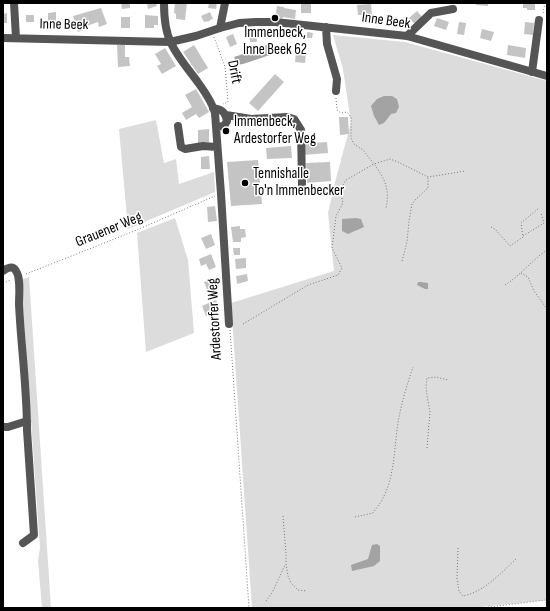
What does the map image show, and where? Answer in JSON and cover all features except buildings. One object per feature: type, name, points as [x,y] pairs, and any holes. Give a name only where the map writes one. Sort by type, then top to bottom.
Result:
[{"type":"street","points":[[14,3],[16,38]]},
{"type":"street","points":[[164,3],[166,28],[170,42]]},
{"type":"street","points":[[220,28],[225,3]]},
{"type":"street","points":[[407,36],[431,13],[453,9]]},
{"type":"street","points":[[532,72],[539,20]]},
{"type":"street","name":"Inne Beek","points":[[3,38],[170,42],[191,38],[239,23],[275,22],[407,36],[547,76]]},
{"type":"street","points":[[326,27],[327,44],[337,79],[336,93]]},
{"type":"street","name":"Ardestorfer Weg","points":[[170,42],[208,96],[213,108],[216,127],[221,194],[229,324]]},
{"type":"street","points":[[213,108],[223,111],[227,121],[224,126],[216,127]]},
{"type":"street","points":[[226,116],[251,119],[294,118],[301,130],[302,185]]},
{"type":"street","points":[[178,126],[181,147],[185,149],[217,147]]},
{"type":"street","points":[[3,271],[9,267],[14,268],[19,277],[20,315],[34,535],[23,543]]},
{"type":"street","points":[[3,427],[8,427],[27,421]]},
{"type":"path","points":[[539,20],[543,17],[545,3]]},
{"type":"path","name":"Drift","points":[[211,31],[225,67],[228,102],[213,108]]},
{"type":"path","points":[[336,93],[337,110],[341,113],[347,112],[351,117],[351,138],[354,144],[363,150],[385,179],[388,198],[386,208]]},
{"type":"path","points":[[243,324],[308,285],[338,274],[342,268],[332,248],[336,216],[343,203],[340,190],[346,180],[374,164],[390,159],[428,177],[466,170]]},
{"type":"path","points":[[402,261],[407,242],[412,204],[428,188],[428,177]]},
{"type":"path","name":"Grauener Weg","points":[[3,283],[221,194]]},
{"type":"path","points":[[523,237],[521,223],[539,208]]},
{"type":"path","points":[[491,227],[510,246],[544,223],[541,213]]},
{"type":"path","points":[[505,285],[514,280],[539,255],[547,250]]},
{"type":"path","points":[[520,273],[528,277],[534,291],[547,309]]},
{"type":"path","name":"Ardestorfer Weg","points":[[229,324],[249,608]]},
{"type":"path","points":[[355,516],[373,513],[384,498],[393,467],[398,422],[403,399],[413,367]]},
{"type":"path","points":[[427,448],[430,412],[426,386],[427,378],[448,380]]},
{"type":"path","points":[[283,516],[288,576],[291,583],[298,590],[306,591]]},
{"type":"path","points":[[458,548],[457,578],[459,591],[463,596],[485,586],[496,578],[517,558]]},
{"type":"path","points":[[266,602],[272,594],[286,564]]},
{"type":"path","points":[[482,608],[544,600],[547,604]]},
{"type":"shaded area","points":[[333,35],[405,42],[547,81],[547,600],[471,608],[252,608],[231,303],[334,271],[328,213],[351,123],[343,69]]},
{"type":"shaded area","points":[[270,44],[273,54],[237,65],[234,57]]},
{"type":"shaded area","points":[[384,96],[392,96],[397,99],[399,107],[396,113],[391,114],[384,123],[379,125],[371,106],[377,99]]},
{"type":"shaded area","points":[[156,120],[164,163],[176,159],[179,184],[214,172],[215,192],[128,229],[119,129]]},
{"type":"shaded area","points":[[175,218],[188,260],[194,333],[146,352],[137,233]]},
{"type":"shaded area","points":[[342,219],[361,219],[364,227],[348,234],[342,231]]},
{"type":"shaded area","points":[[29,277],[51,608],[42,608],[38,561],[40,548],[21,280]]},
{"type":"shaded area","points":[[418,282],[428,283],[428,289],[417,285]]},
{"type":"shaded area","points":[[377,544],[380,546],[380,561],[374,566],[352,571],[351,565],[368,559],[372,545]]},
{"type":"place","name":"Immenbeck, Inne Beek 62","points":[[275,18]]},
{"type":"place","name":"Immenbeck, Ardestorfer Weg","points":[[226,131]]},
{"type":"place","name":"Tennishalle To'n Immenbecker","points":[[245,183]]}]
